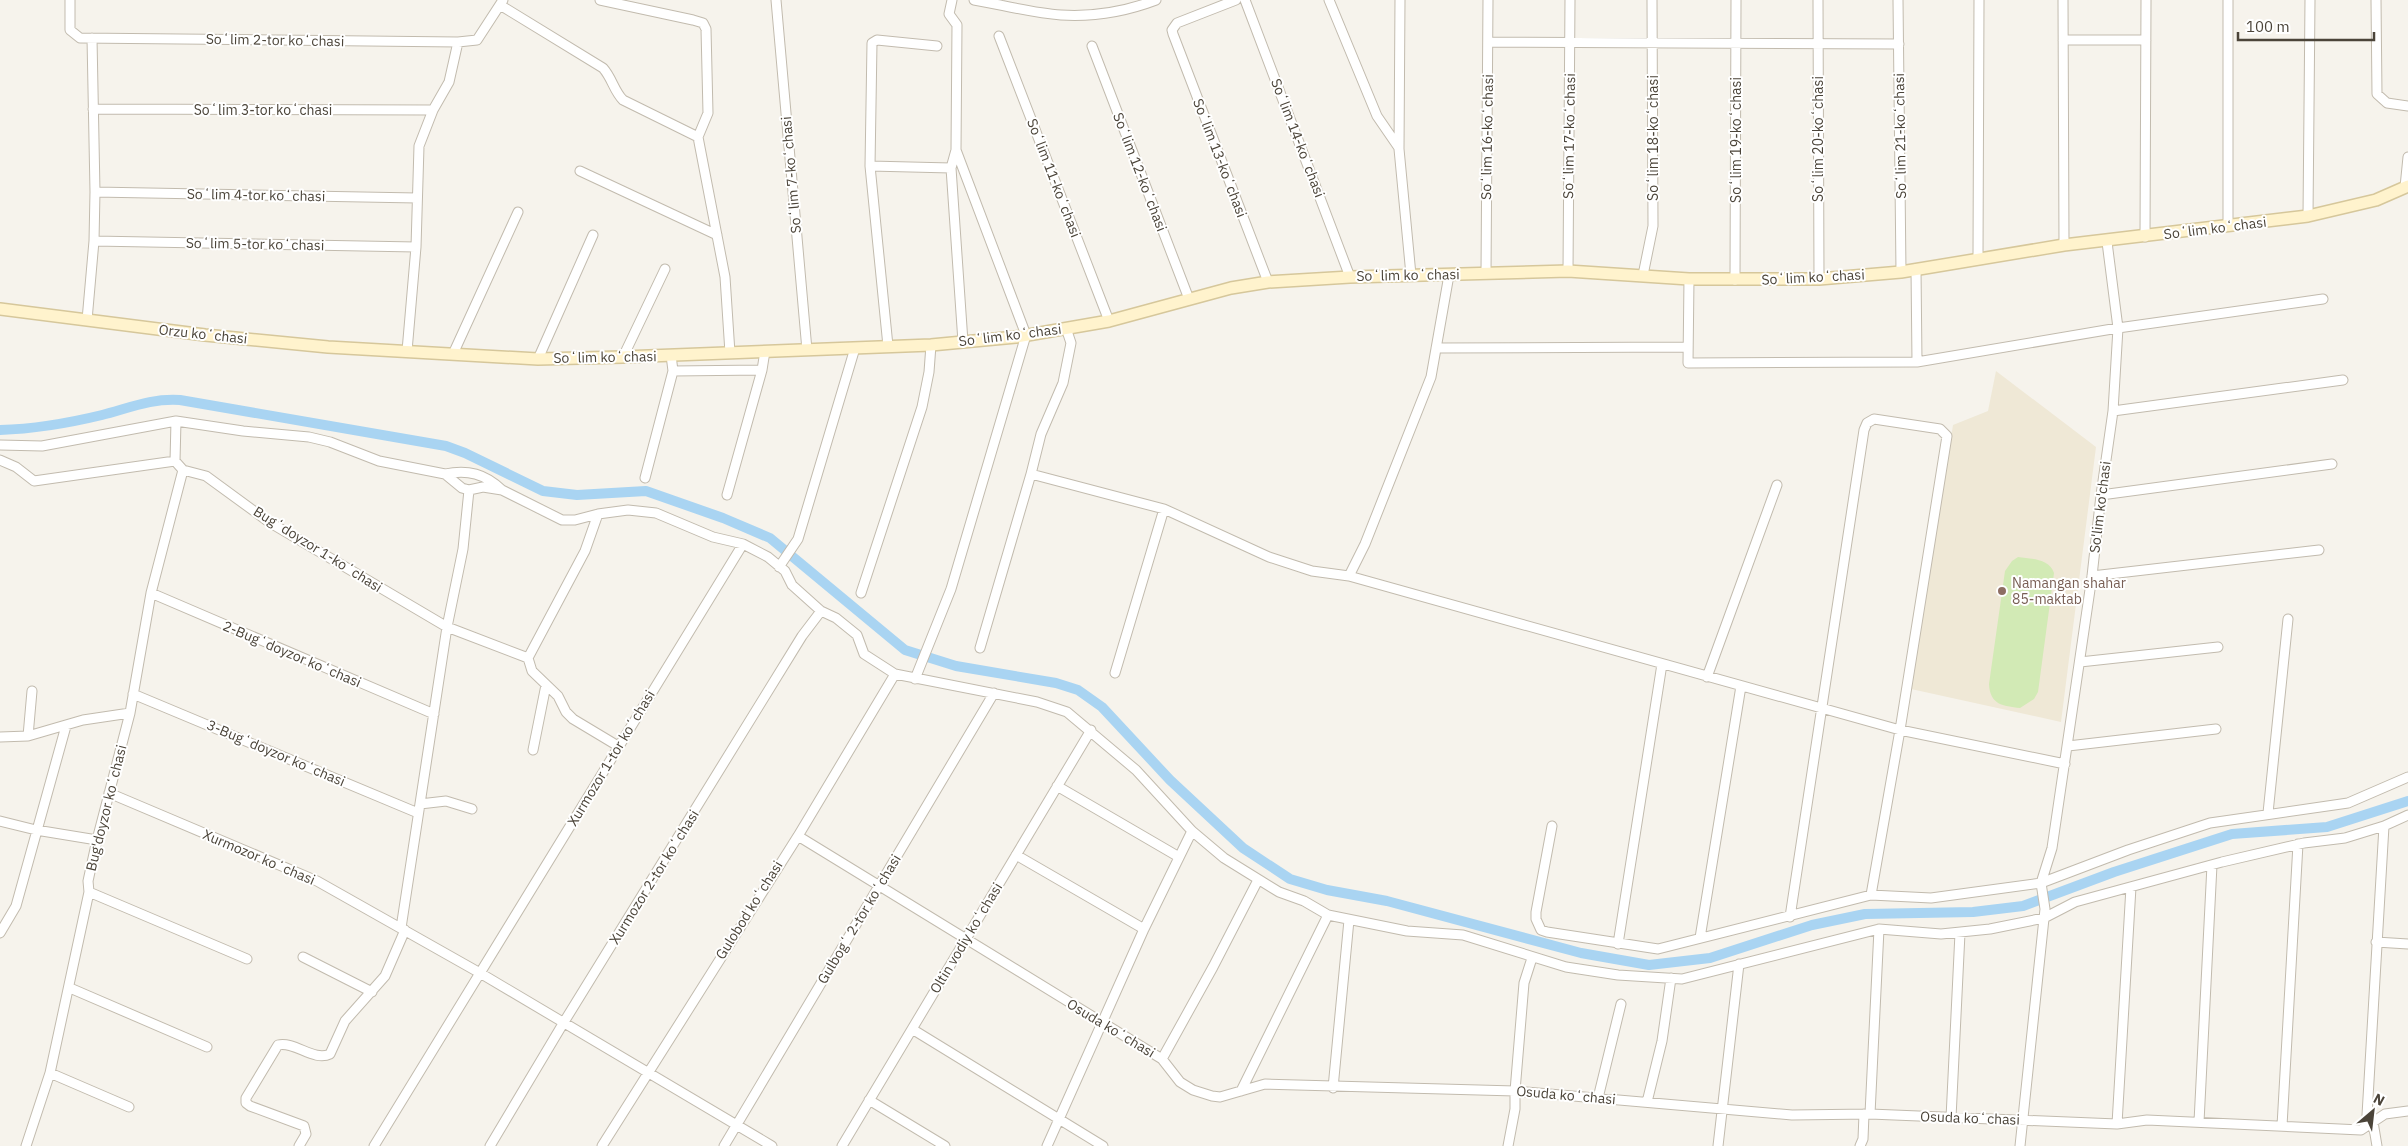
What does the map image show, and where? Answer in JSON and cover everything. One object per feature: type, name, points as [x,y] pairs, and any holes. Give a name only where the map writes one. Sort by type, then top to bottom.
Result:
[{"type":"street","name":"Soʻlim 2-tor koʻchasi","points":[[70,0],[70,30],[80,38],[458,42],[477,40],[502,2]]},
{"type":"street","points":[[600,0],[693,20],[704,24],[706,29],[708,106],[706,122],[698,137],[725,277],[730,352]]},
{"type":"street","name":"Soʻlim 7-koʻchasi","points":[[776,0],[807,350]]},
{"type":"street","points":[[952,0],[949,14],[957,24],[956,150],[951,168],[963,342]]},
{"type":"street","points":[[974,0],[1053,14],[1081,15],[1136,7],[1156,0]]},
{"type":"street","name":"Soʻlim 13-koʻchasi","points":[[1236,0],[1177,23],[1172,30],[1172,34],[1268,282]]},
{"type":"street","name":"Soʻlim 14-koʻchasi","points":[[1245,0],[1350,277]]},
{"type":"street","points":[[1329,0],[1377,116],[1399,148]]},
{"type":"street","points":[[1400,0],[1399,148],[1411,275]]},
{"type":"street","name":"Soʻlim 16-koʻchasi","points":[[1486,273],[1488,0]]},
{"type":"street","name":"Soʻlim 17-koʻchasi","points":[[1568,271],[1570,0]]},
{"type":"street","name":"Soʻlim 18-koʻchasi","points":[[1643,275],[1653,226],[1652,0]]},
{"type":"street","name":"Soʻlim 19-koʻchasi","points":[[1735,280],[1736,0]]},
{"type":"street","name":"Soʻlim 20-koʻchasi","points":[[1818,0],[1819,279]]},
{"type":"street","name":"Soʻlim 21-koʻchasi","points":[[1898,0],[1901,272]]},
{"type":"street","points":[[1978,259],[1979,0]]},
{"type":"street","points":[[2063,0],[2064,245]]},
{"type":"street","points":[[2145,237],[2146,0]]},
{"type":"street","points":[[2228,0],[2228,226]]},
{"type":"street","points":[[2308,216],[2310,0]]},
{"type":"street","points":[[2376,0],[2377,94],[2388,104],[2408,106]]},
{"type":"street","points":[[502,2],[603,68],[613,79],[617,94],[623,100],[698,137]]},
{"type":"street","name":"Soʻlim 11-koʻchasi","points":[[999,36],[1109,321]]},
{"type":"street","points":[[87,320],[94,241],[95,192],[92,38]]},
{"type":"street","points":[[888,346],[870,166],[872,43],[878,40],[937,46]]},
{"type":"street","points":[[2063,40],[2146,40]]},
{"type":"street","points":[[407,351],[416,247],[419,146],[433,110],[449,82],[458,42]]},
{"type":"street","points":[[1488,42],[1899,44]]},
{"type":"street","name":"Soʻlim 12-koʻchasi","points":[[1092,46],[1188,299]]},
{"type":"street","name":"Soʻlim 3-tor koʻchasi","points":[[93,109],[433,110]]},
{"type":"street","points":[[916,676],[951,589],[1026,335],[956,150]]},
{"type":"street","points":[[2407,186],[2408,157]]},
{"type":"street","points":[[870,166],[951,168]]},
{"type":"street","points":[[580,172],[717,236]]},
{"type":"street","name":"Soʻlim koʻchasi","points":[[407,351],[538,359],[623,358],[931,345],[1026,335],[1109,321],[1231,288],[1268,282],[1350,277],[1568,271],[1689,279],[1819,279],[1901,272],[2064,245],[2107,242],[2308,216],[2376,200],[2407,186]]},
{"type":"street","name":"Soʻlim 4-tor koʻchasi","points":[[95,192],[418,198]]},
{"type":"street","points":[[453,354],[518,212]]},
{"type":"street","points":[[538,359],[593,235]]},
{"type":"street","name":"Soʻlim 5-tor koʻchasi","points":[[94,241],[416,247]]},
{"type":"street","name":"So'lim ko'chasi","points":[[2041,886],[2052,848],[2068,746],[2113,411],[2118,328],[2107,242]]},
{"type":"street","points":[[623,358],[665,268]]},
{"type":"street","points":[[1916,269],[1917,362]]},
{"type":"street","points":[[1349,576],[1364,544],[1431,377],[1449,275]]},
{"type":"street","points":[[1689,279],[1686,347],[1688,363],[1917,362],[2118,328],[2323,299]]},
{"type":"street","name":"Orzu koʻchasi","points":[[0,309],[205,335],[328,347],[407,351]]},
{"type":"street","points":[[980,648],[1041,434],[1063,383],[1071,343],[1066,328]]},
{"type":"street","points":[[861,593],[922,407],[929,372],[931,345]]},
{"type":"street","points":[[1436,348],[1686,347]]},
{"type":"street","points":[[781,565],[798,539],[855,348]]},
{"type":"street","points":[[727,495],[762,370],[765,351]]},
{"type":"street","points":[[645,478],[673,371],[671,355]]},
{"type":"street","points":[[673,371],[762,370]]},
{"type":"street","points":[[2113,411],[2344,380]]},
{"type":"street","points":[[1790,916],[1867,423],[1878,419],[1940,429],[1947,436],[1900,730],[1870,895]]},
{"type":"street","points":[[0,460],[16,467],[34,481],[174,461],[176,421]]},
{"type":"street","points":[[0,445],[42,446],[176,421],[243,432],[309,437],[343,446],[379,462],[445,474],[456,472],[476,474],[495,483],[502,490]]},
{"type":"street","name":"Bugʻdoyzor 1-koʻchasi","points":[[174,461],[183,470],[206,476],[269,522],[447,627],[528,658]]},
{"type":"street","points":[[2101,495],[2332,464]]},
{"type":"street","name":"Bug'doyzor koʻchasi","points":[[26,1146],[50,1073],[70,988],[89,892],[88,881],[130,713],[151,593],[183,470]]},
{"type":"street","points":[[445,474],[458,486],[469,490],[483,487],[502,490],[562,520],[575,520],[598,514],[647,511],[713,537],[743,544],[781,565],[792,585],[821,611],[836,618],[857,635],[864,654],[895,674],[916,676],[994,692],[1055,707],[1077,719],[1136,770],[1192,831],[1224,858],[1279,892],[1304,901],[1328,915],[1426,933],[1463,935],[1566,967],[1618,975],[1682,979],[1880,929],[1941,934],[1960,933],[2044,913],[2075,902],[2212,865],[2298,844],[2345,838],[2384,826],[2408,815]]},
{"type":"street","points":[[1031,474],[1164,509],[1268,558],[1312,571],[1349,576],[1900,730],[2065,764]]},
{"type":"street","points":[[1707,676],[1777,485]]},
{"type":"street","points":[[299,1146],[306,1134],[304,1126],[250,1106],[246,1103],[246,1098],[278,1045],[288,1045],[324,1056],[330,1054],[345,1021],[385,976],[403,929],[447,627],[463,549],[469,490]]},
{"type":"street","points":[[1114,673],[1164,509]]},
{"type":"street","points":[[598,514],[585,551],[528,658],[532,671],[558,696],[566,712],[573,719],[618,746]]},
{"type":"street","name":"Xurmozor 1-tor koʻchasi","points":[[374,1146],[743,544]]},
{"type":"street","points":[[2092,576],[2319,550]]},
{"type":"street","name":"2-Bugʻdoyzor koʻchasi","points":[[151,593],[434,714]]},
{"type":"street","name":"Xurmozor 2-tor koʻchasi","points":[[490,1146],[564,1022],[802,636],[821,611]]},
{"type":"street","points":[[2268,813],[2288,619]]},
{"type":"street","points":[[2080,662],[2218,647]]},
{"type":"street","points":[[1618,944],[1662,664]]},
{"type":"street","name":"Gulobod koʻchasi","points":[[602,1146],[647,1072],[798,836],[895,674]]},
{"type":"street","points":[[533,750],[546,685]]},
{"type":"street","points":[[1700,938],[1741,686]]},
{"type":"street","points":[[28,736],[32,691]]},
{"type":"street","name":"Gulbogʻ 2-tor koʻchasi","points":[[724,1146],[994,692]]},
{"type":"street","name":"3-Bugʻdoyzor koʻchasi","points":[[133,694],[419,809]]},
{"type":"street","points":[[0,737],[28,736],[83,720],[130,713]]},
{"type":"street","points":[[0,933],[16,906],[27,872],[36,830],[66,726]]},
{"type":"street","points":[[2068,746],[2216,729]]},
{"type":"street","name":"Oltin vodiy koʻchasi","points":[[842,1146],[1091,730]]},
{"type":"street","points":[[1552,826],[1536,912],[1538,926],[1548,932],[1618,944],[1658,948],[1870,895],[1931,898],[2041,886],[2128,850],[2210,823],[2268,813],[2348,803],[2408,778]]},
{"type":"street","points":[[1057,786],[1179,857]]},
{"type":"street","name":"Xurmozor koʻchasi","points":[[109,793],[317,881],[480,973],[772,1146]]},
{"type":"street","points":[[419,809],[446,801],[472,809]]},
{"type":"street","points":[[0,821],[36,830],[97,840]]},
{"type":"street","points":[[2377,1146],[2373,1122],[2367,1115],[2384,826]]},
{"type":"street","points":[[1047,1146],[1144,929],[1192,831]]},
{"type":"street","name":"Osuda koʻchasi","points":[[798,836],[1162,1059],[1180,1082],[1202,1094],[1220,1097],[1265,1084],[1334,1088],[1514,1091],[1792,1115],[1867,1114],[2117,1124],[2147,1120],[2361,1130],[2385,1114],[2408,1111]]},
{"type":"street","points":[[2282,1126],[2298,844]]},
{"type":"street","points":[[1016,855],[1144,929]]},
{"type":"street","points":[[2199,1122],[2212,865]]},
{"type":"street","points":[[1162,1059],[1258,880]]},
{"type":"street","points":[[2020,1146],[2044,913],[2041,886]]},
{"type":"street","points":[[2117,1124],[2131,887]]},
{"type":"street","points":[[89,892],[246,959]]},
{"type":"street","points":[[1241,1091],[1328,915]]},
{"type":"street","points":[[1334,1088],[1349,920]]},
{"type":"street","points":[[1860,1146],[1867,1114],[1880,929]]},
{"type":"street","points":[[1951,1118],[1960,933]]},
{"type":"street","points":[[2376,942],[2408,944]]},
{"type":"street","points":[[302,957],[372,992]]},
{"type":"street","points":[[1508,1146],[1515,1109],[1514,1091],[1524,983],[1532,958]]},
{"type":"street","points":[[1718,1146],[1739,964]]},
{"type":"street","points":[[1646,1102],[1662,1041],[1671,978]]},
{"type":"street","points":[[70,988],[207,1047]]},
{"type":"street","points":[[1598,1098],[1621,1004]]},
{"type":"street","points":[[912,1030],[1104,1146]]},
{"type":"street","points":[[50,1073],[129,1107]]},
{"type":"street","points":[[869,1100],[946,1146]]},
{"type":"shaded area","name":"Namangan shahar 85-maktab","points":[[1996,371],[2096,447],[2061,722],[1911,689],[1953,425],[1988,411]]},
{"type":"green space","points":[[2018,557],[2044,562],[2052,568],[2054,573],[2038,692],[2034,699],[2020,708],[2003,705],[1995,700],[1990,691],[1989,684],[2005,571],[2012,561]]},
{"type":"waterway","points":[[0,430],[64,423],[150,402],[180,400],[446,446],[465,453],[543,491],[577,495],[646,491],[723,518],[770,538],[905,650],[956,666],[1056,683],[1078,690],[1102,707],[1170,780],[1243,848],[1290,879],[1327,890],[1387,901],[1581,953],[1649,965],[1710,958],[1812,925],[1865,914],[1973,912],[2023,906],[2114,872],[2232,834],[2327,827],[2408,801]]},
{"type":"place","name":"Namangan shahar 85-maktab","points":[[2002,591]]}]
